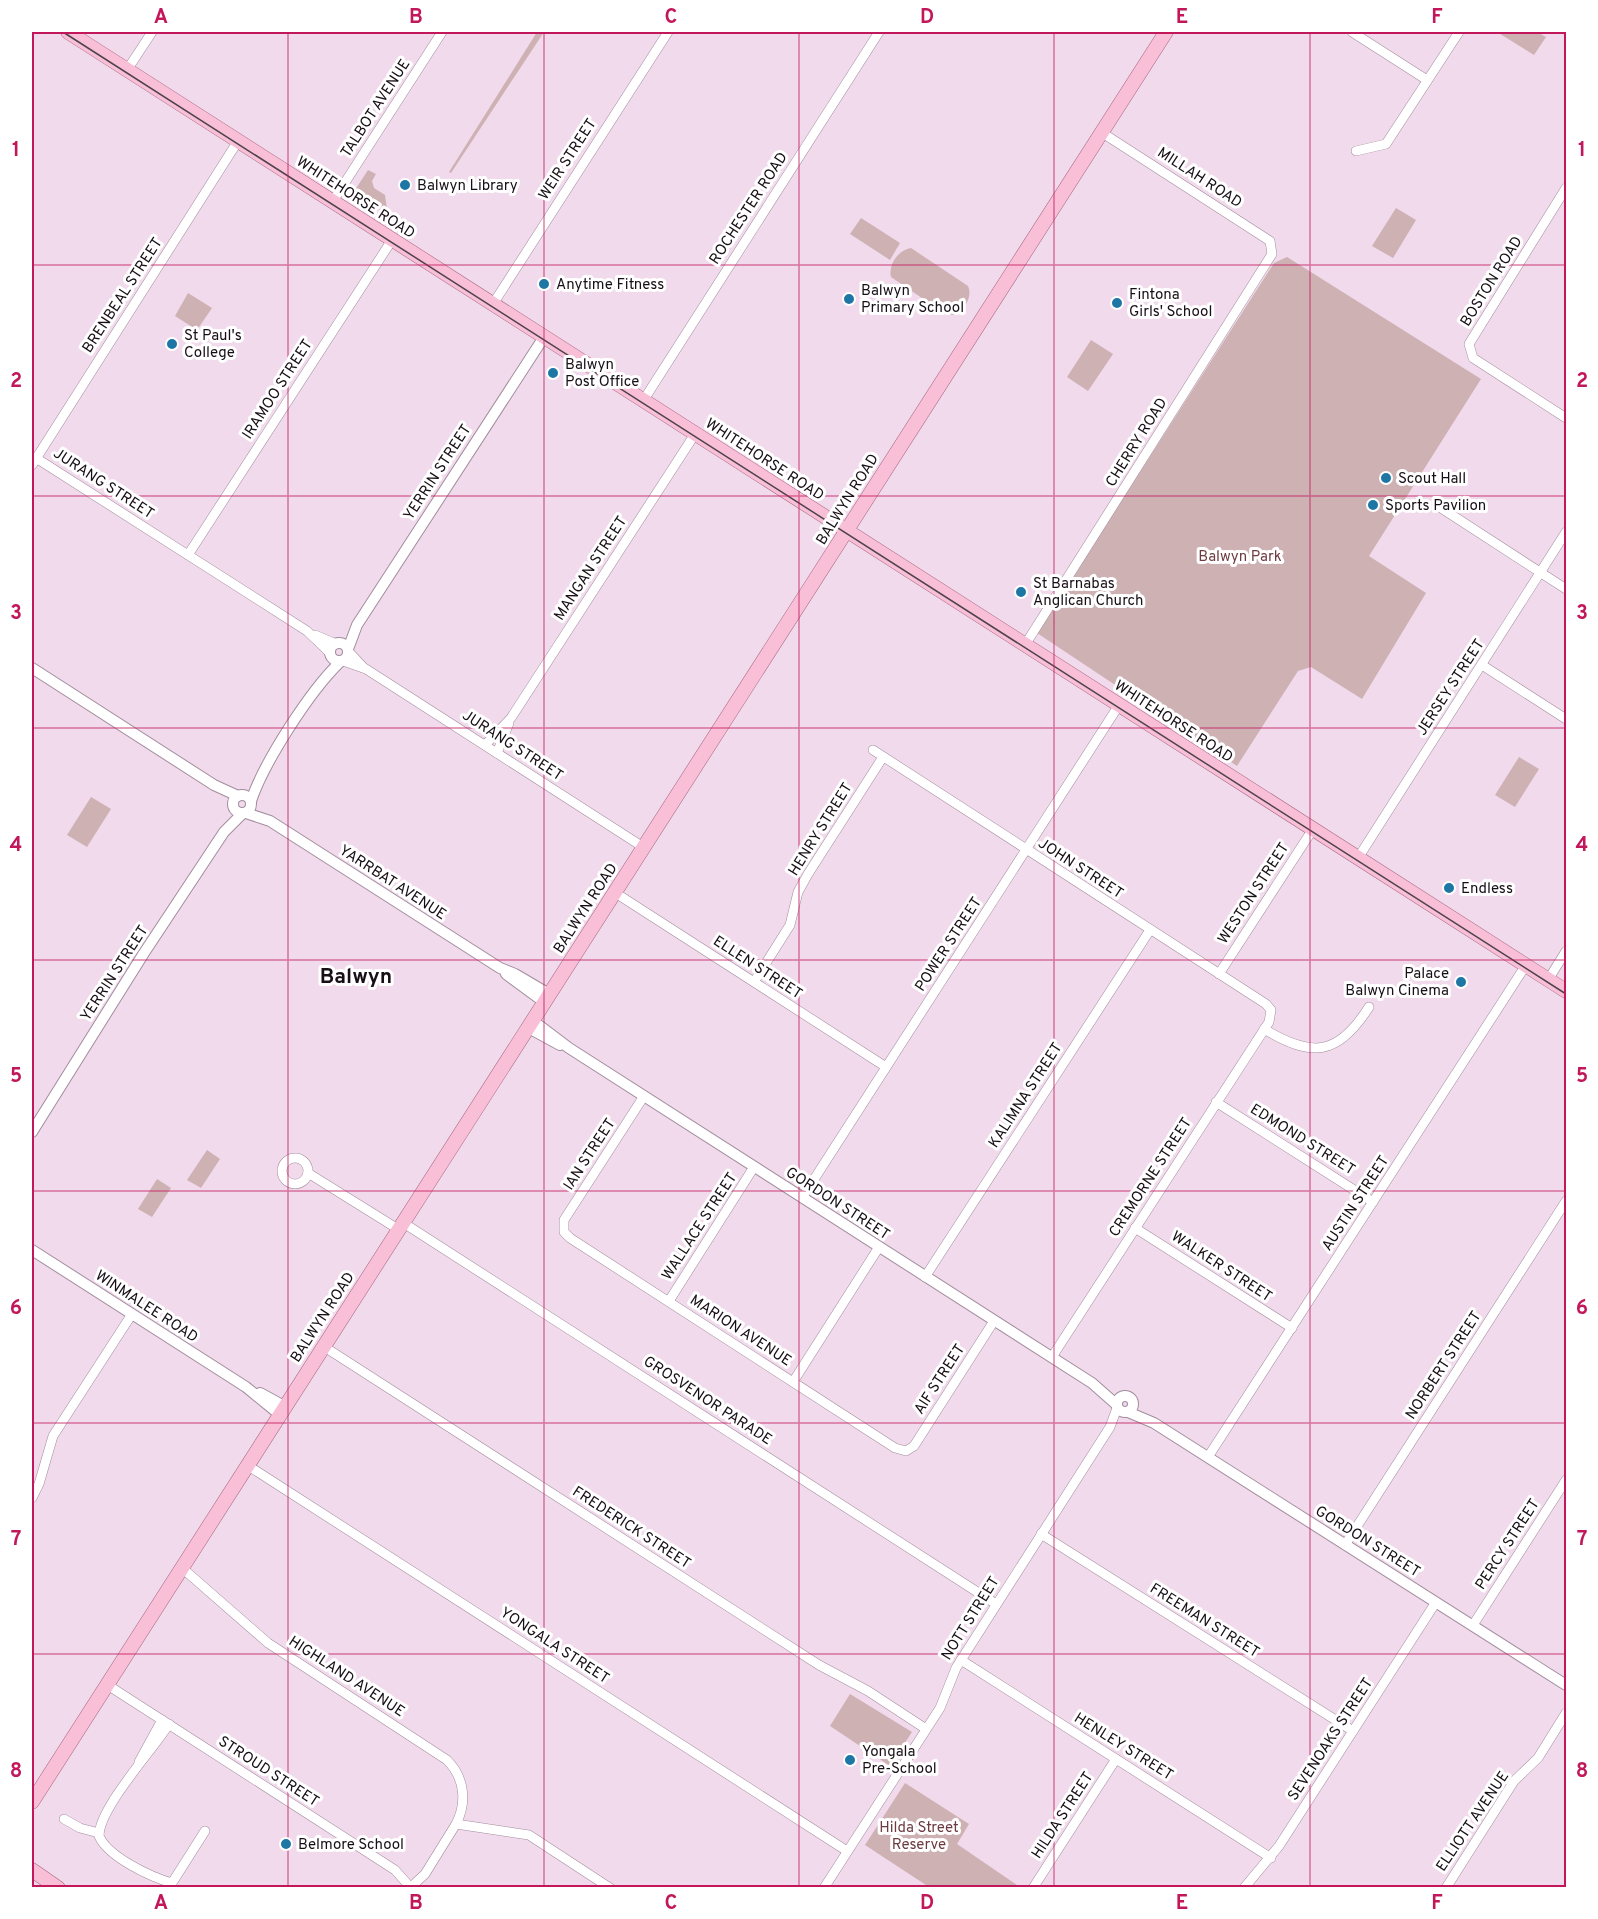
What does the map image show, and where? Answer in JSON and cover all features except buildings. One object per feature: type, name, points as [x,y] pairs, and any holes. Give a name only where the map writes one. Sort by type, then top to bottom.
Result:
[{"type":"main road","name":"WHITEHORSE ROAD","points":[[68,32],[1566,991]]},
{"type":"main road","name":"BALWYN ROAD","points":[[32,1802],[1166,32]]},
{"type":"main road","points":[[32,1870],[58,1887]]},
{"type":"street","points":[[127,70],[152,32]]},
{"type":"street","name":"TALBOT AVENUE","points":[[333,201],[442,32]]},
{"type":"street","name":"WEIR STREET","points":[[493,304],[668,32]]},
{"type":"street","name":"ROCHESTER ROAD","points":[[643,400],[879,32]]},
{"type":"street","points":[[1352,32],[1427,80]]},
{"type":"street","points":[[1356,151],[1386,144],[1459,32]]},
{"type":"street","name":"MILLAH ROAD","points":[[1101,132],[1270,241],[1272,254]]},
{"type":"street","name":"BRENBEAL STREET","points":[[34,461],[238,141]]},
{"type":"street","name":"BOSTON ROAD","points":[[1566,188],[1469,344],[1473,358],[1566,418]]},
{"type":"street","name":"IRAMOO STREET","points":[[188,555],[392,240]]},
{"type":"street","name":"CHERRY ROAD","points":[[1025,645],[1272,254]]},
{"type":"street","name":"YERRIN STREET","points":[[32,1132],[144,953],[544,337]]},
{"type":"street","name":"MANGAN STREET","points":[[485,745],[511,718],[695,434]]},
{"type":"street","name":"JURANG STREET","points":[[34,461],[188,555],[643,847]]},
{"type":"street","points":[[1438,506],[1566,589]]},
{"type":"street","name":"JERSEY STREET","points":[[1358,858],[1566,532]]},
{"type":"street","points":[[1482,665],[1566,719]]},
{"type":"street","name":"YARRBAT AVENUE","points":[[32,668],[500,968],[512,980],[546,998]]},
{"type":"street","name":"POWER STREET","points":[[802,1198],[1119,705]]},
{"type":"street","name":"MANGAN STREET","points":[[497,753],[511,718]]},
{"type":"street","name":"JOHN STREET","points":[[873,750],[1266,1004],[1272,1012]]},
{"type":"street","name":"HENRY STREET","points":[[754,982],[790,925],[798,892],[807,874],[883,757]]},
{"type":"street","name":"WESTON STREET","points":[[1219,974],[1313,829]]},
{"type":"street","name":"ELLEN STREET","points":[[614,892],[886,1068]]},
{"type":"street","name":"KALIMNA STREET","points":[[926,1277],[1150,930]]},
{"type":"street","points":[[1548,980],[1566,951]]},
{"type":"street","name":"AUSTIN STREET","points":[[1208,1457],[1526,966]]},
{"type":"street","points":[[1264,1029],[1296,1046],[1329,1045],[1349,1035],[1369,1007]]},
{"type":"street","name":"CREMORNE STREET","points":[[1052,1357],[1264,1029],[1272,1012]]},
{"type":"street","name":"GORDON STREET","points":[[530,1023],[552,1042],[569,1048],[1052,1357],[1124,1406],[1566,1685]]},
{"type":"street","name":"IAN STREET","points":[[563,1230],[564,1220],[644,1096]]},
{"type":"street","name":"EDMOND STREET","points":[[1216,1102],[1373,1202]]},
{"type":"street","name":"WALLACE STREET","points":[[669,1302],[754,1167]]},
{"type":"street","name":"GROSVENOR PARADE","points":[[308,1173],[400,1225],[996,1604]]},
{"type":"street","name":"NORBERT STREET","points":[[1345,1545],[1566,1201]]},
{"type":"street","name":"WALKER STREET","points":[[1135,1228],[1292,1328]]},
{"type":"street","name":"MARION AVENUE","points":[[563,1230],[570,1238],[895,1448],[906,1451]]},
{"type":"street","points":[[793,1382],[879,1247]]},
{"type":"street","name":"WINMALEE ROAD","points":[[32,1250],[282,1410]]},
{"type":"street","points":[[32,1498],[39,1484],[53,1436],[132,1314]]},
{"type":"street","name":"AIF STREET","points":[[906,1451],[914,1446],[994,1321]]},
{"type":"street","name":"FREDERICK STREET","points":[[323,1346],[819,1665],[867,1691],[926,1729]]},
{"type":"street","name":"NOTT STREET","points":[[824,1887],[944,1700],[961,1660],[1124,1406]]},
{"type":"street","name":"YONGALA STREET","points":[[247,1465],[847,1851]]},
{"type":"street","name":"PERCY STREET","points":[[1473,1625],[1566,1480]]},
{"type":"street","name":"FREEMAN STREET","points":[[1041,1534],[1353,1731]]},
{"type":"street","name":"HIGHLAND AVENUE","points":[[181,1568],[268,1643],[447,1760],[455,1770],[462,1786],[463,1807],[456,1824],[425,1874],[411,1887]]},
{"type":"street","name":"SEVENOAKS STREET","points":[[1244,1887],[1271,1857],[1436,1602]]},
{"type":"street","name":"HENLEY STREET","points":[[961,1660],[1271,1857]]},
{"type":"street","name":"STROUD STREET","points":[[106,1684],[399,1872],[411,1887]]},
{"type":"street","name":"ELLIOTT AVENUE","points":[[1446,1887],[1514,1780],[1538,1758],[1566,1713]]},
{"type":"street","points":[[166,1722],[135,1772],[114,1798],[99,1833],[104,1845],[122,1858],[150,1875],[174,1885],[205,1831]]},
{"type":"street","name":"HILDA STREET","points":[[1033,1887],[1116,1759]]},
{"type":"street","points":[[64,1819],[80,1828],[99,1833]]},
{"type":"street","points":[[456,1824],[529,1835],[610,1887]]},
{"type":"green space","points":[[537,32],[544,32],[451,173],[449,172]]},
{"type":"green space","points":[[1497,32],[1537,32],[1546,37],[1534,55]]},
{"type":"green space","points":[[368,170],[376,174],[372,181],[374,188],[385,195],[387,209],[384,213],[353,193]]},
{"type":"green space","points":[[1396,208],[1416,220],[1393,258],[1372,246]]},
{"type":"green space","points":[[861,218],[900,243],[890,260],[850,234]]},
{"type":"green space","points":[[911,248],[968,286],[968,299],[961,310],[953,315],[944,313],[891,277],[890,272],[895,259],[906,249]]},
{"type":"green space","name":"Balwyn Park","points":[[1287,257],[1481,379],[1369,556],[1426,593],[1362,699],[1311,667],[1298,671],[1237,766],[1037,633],[1274,263]]},
{"type":"green space","points":[[188,293],[212,308],[197,330],[175,316]]},
{"type":"green space","points":[[1091,340],[1113,354],[1088,391],[1067,377]]},
{"type":"green space","points":[[1519,757],[1539,769],[1515,807],[1495,795]]},
{"type":"green space","points":[[91,797],[111,809],[87,847],[67,835]]},
{"type":"green space","points":[[207,1150],[220,1159],[201,1188],[187,1180]]},
{"type":"green space","points":[[157,1179],[171,1188],[152,1217],[138,1209]]},
{"type":"green space","points":[[850,1694],[912,1732],[890,1766],[830,1726]]},
{"type":"green space","name":"Hilda Street Reserve","points":[[905,1783],[969,1824],[957,1844],[1020,1887],[929,1887],[865,1845]]},
{"type":"tram line","points":[[63,32],[1566,994]]},
{"type":"place","name":"Balwyn Library","points":[[405,185]]},
{"type":"place","name":"Anytime Fitness","points":[[544,284]]},
{"type":"place","name":"Balwyn Primary School","points":[[849,299]]},
{"type":"place","name":"Fintona Girls' School","points":[[1117,303]]},
{"type":"place","name":"St Paul's College","points":[[172,344]]},
{"type":"place","name":"Balwyn Post Office","points":[[553,373]]},
{"type":"place","name":"Scout Hall","points":[[1386,478]]},
{"type":"place","name":"Sports Pavilion","points":[[1373,505]]},
{"type":"place","name":"St Barnabas Anglican Church","points":[[1021,592]]},
{"type":"place","name":"Endless","points":[[1449,888]]},
{"type":"place","name":"Palace Balwyn Cinema","points":[[1461,982]]},
{"type":"place","name":"Yongala Pre-School","points":[[850,1760]]},
{"type":"place","name":"Belmore School","points":[[286,1844]]},
{"type":"district","name":"Balwyn","points":[[356,976]]}]
